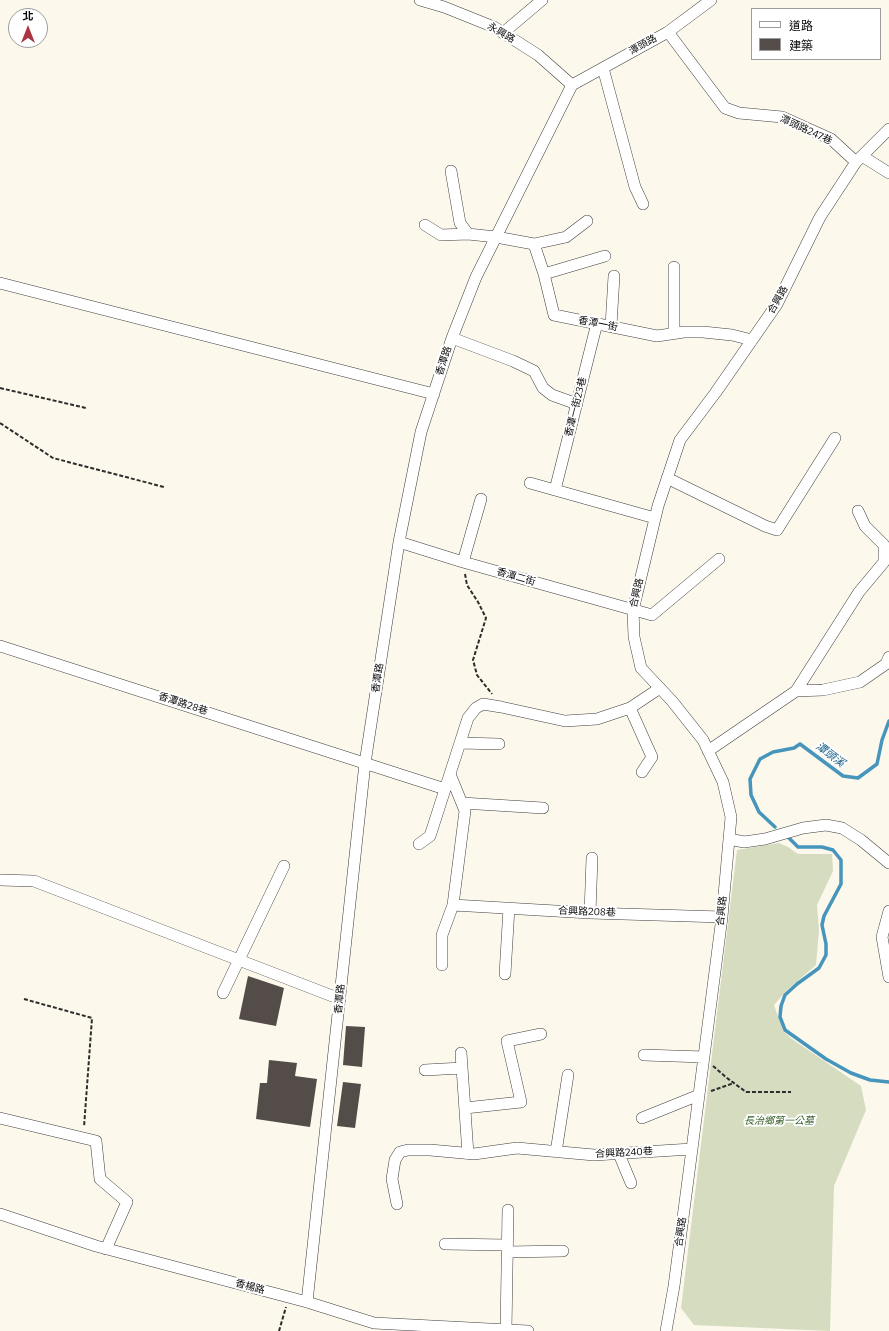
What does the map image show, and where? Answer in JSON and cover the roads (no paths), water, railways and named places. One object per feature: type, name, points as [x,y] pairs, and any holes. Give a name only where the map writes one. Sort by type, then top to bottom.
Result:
[{"type":"street","name":"永興路","points":[[420,0],[444,7],[494,27],[538,55],[572,85]]},
{"type":"street","points":[[503,33],[542,0]]},
{"type":"street","name":"潭頭路","points":[[572,85],[668,32],[697,4],[711,0]]},
{"type":"street","name":"潭頭路247巷","points":[[668,32],[724,108],[739,113],[782,117],[831,139],[859,159],[889,173]]},
{"type":"street","points":[[603,68],[635,188],[644,204]]},
{"type":"street","name":"香潭路","points":[[307,1302],[365,763],[399,542],[421,432],[452,338],[476,277],[572,85]]},
{"type":"street","name":"合興路","points":[[666,1331],[674,1286],[722,917],[731,817],[723,782],[703,740],[672,701],[641,668],[634,637],[633,610],[655,518],[680,440],[716,392],[777,304],[820,217],[859,159],[889,129]]},
{"type":"street","points":[[451,171],[460,223],[468,234]]},
{"type":"street","points":[[425,225],[441,235],[468,234],[496,237],[534,244],[566,237],[587,221]]},
{"type":"street","name":"香潭一街","points":[[534,244],[544,274],[554,315],[657,336],[684,332],[703,332],[732,335],[752,340]]},
{"type":"street","points":[[544,274],[605,256]]},
{"type":"street","points":[[674,267],[674,334]]},
{"type":"street","points":[[611,326],[614,276]]},
{"type":"street","points":[[0,283],[434,394]]},
{"type":"street","name":"香潭一街23巷","points":[[555,490],[597,323]]},
{"type":"street","points":[[452,338],[513,360],[534,371],[543,388],[552,395],[577,404]]},
{"type":"street","points":[[667,478],[776,530],[835,438]]},
{"type":"street","points":[[530,483],[655,518]]},
{"type":"street","points":[[463,562],[482,499]]},
{"type":"street","points":[[708,751],[796,692],[859,592],[887,562],[884,545],[865,526],[858,511]]},
{"type":"street","name":"香潭二街","points":[[399,542],[463,562],[652,615],[719,558]]},
{"type":"street","name":"香潭路28巷","points":[[0,646],[445,789]]},
{"type":"street","points":[[796,692],[823,690],[860,682],[888,662]]},
{"type":"street","points":[[419,844],[430,836],[468,718],[476,708],[483,704],[565,721],[597,719],[630,708],[660,688]]},
{"type":"street","points":[[630,708],[652,756],[642,772]]},
{"type":"street","points":[[460,743],[499,744]]},
{"type":"street","points":[[442,966],[442,935],[453,905],[465,811],[450,774]]},
{"type":"street","points":[[462,803],[543,808]]},
{"type":"street","points":[[729,839],[744,842],[758,840],[803,828],[826,825],[842,828],[861,840],[889,863]]},
{"type":"street","points":[[590,913],[592,858]]},
{"type":"street","points":[[224,992],[284,866]]},
{"type":"street","points":[[0,880],[34,881],[340,999]]},
{"type":"street","name":"合興路208巷","points":[[453,905],[590,913],[722,917]]},
{"type":"street","points":[[505,974],[509,908]]},
{"type":"street","points":[[889,911],[882,936],[889,977]]},
{"type":"street","points":[[465,1108],[521,1102],[507,1041],[541,1034]]},
{"type":"street","points":[[461,1053],[468,1154]]},
{"type":"street","points":[[644,1056],[704,1057]]},
{"type":"street","points":[[425,1070],[462,1068]]},
{"type":"street","points":[[556,1152],[568,1075]]},
{"type":"street","points":[[642,1118],[699,1095]]},
{"type":"street","points":[[0,1118],[96,1141],[100,1179],[127,1202],[106,1249]]},
{"type":"street","name":"合興路240巷","points":[[397,1204],[392,1179],[395,1160],[400,1152],[408,1150],[430,1150],[474,1154],[517,1148],[594,1155],[692,1150]]},
{"type":"street","points":[[619,1154],[631,1183]]},
{"type":"street","points":[[506,1330],[508,1210]]},
{"type":"street","name":"香楊路","points":[[0,1214],[106,1249],[307,1302],[374,1322],[528,1331]]},
{"type":"street","points":[[445,1244],[563,1251]]},
{"type":"waterway","name":"潭頭溪","points":[[775,827],[759,812],[751,795],[750,779],[760,759],[773,752],[794,748],[800,744],[843,776],[858,778],[877,764],[882,740],[889,721]]},
{"type":"waterway","points":[[789,838],[798,847],[822,847],[833,850],[841,860],[841,884],[824,916],[822,925],[826,944],[826,955],[819,968],[785,995],[781,1006],[780,1017],[785,1030],[826,1059],[851,1073],[870,1080],[889,1082]]},
{"type":"park label","name":"長治鄉第一公墓","points":[[779,1121]]}]
